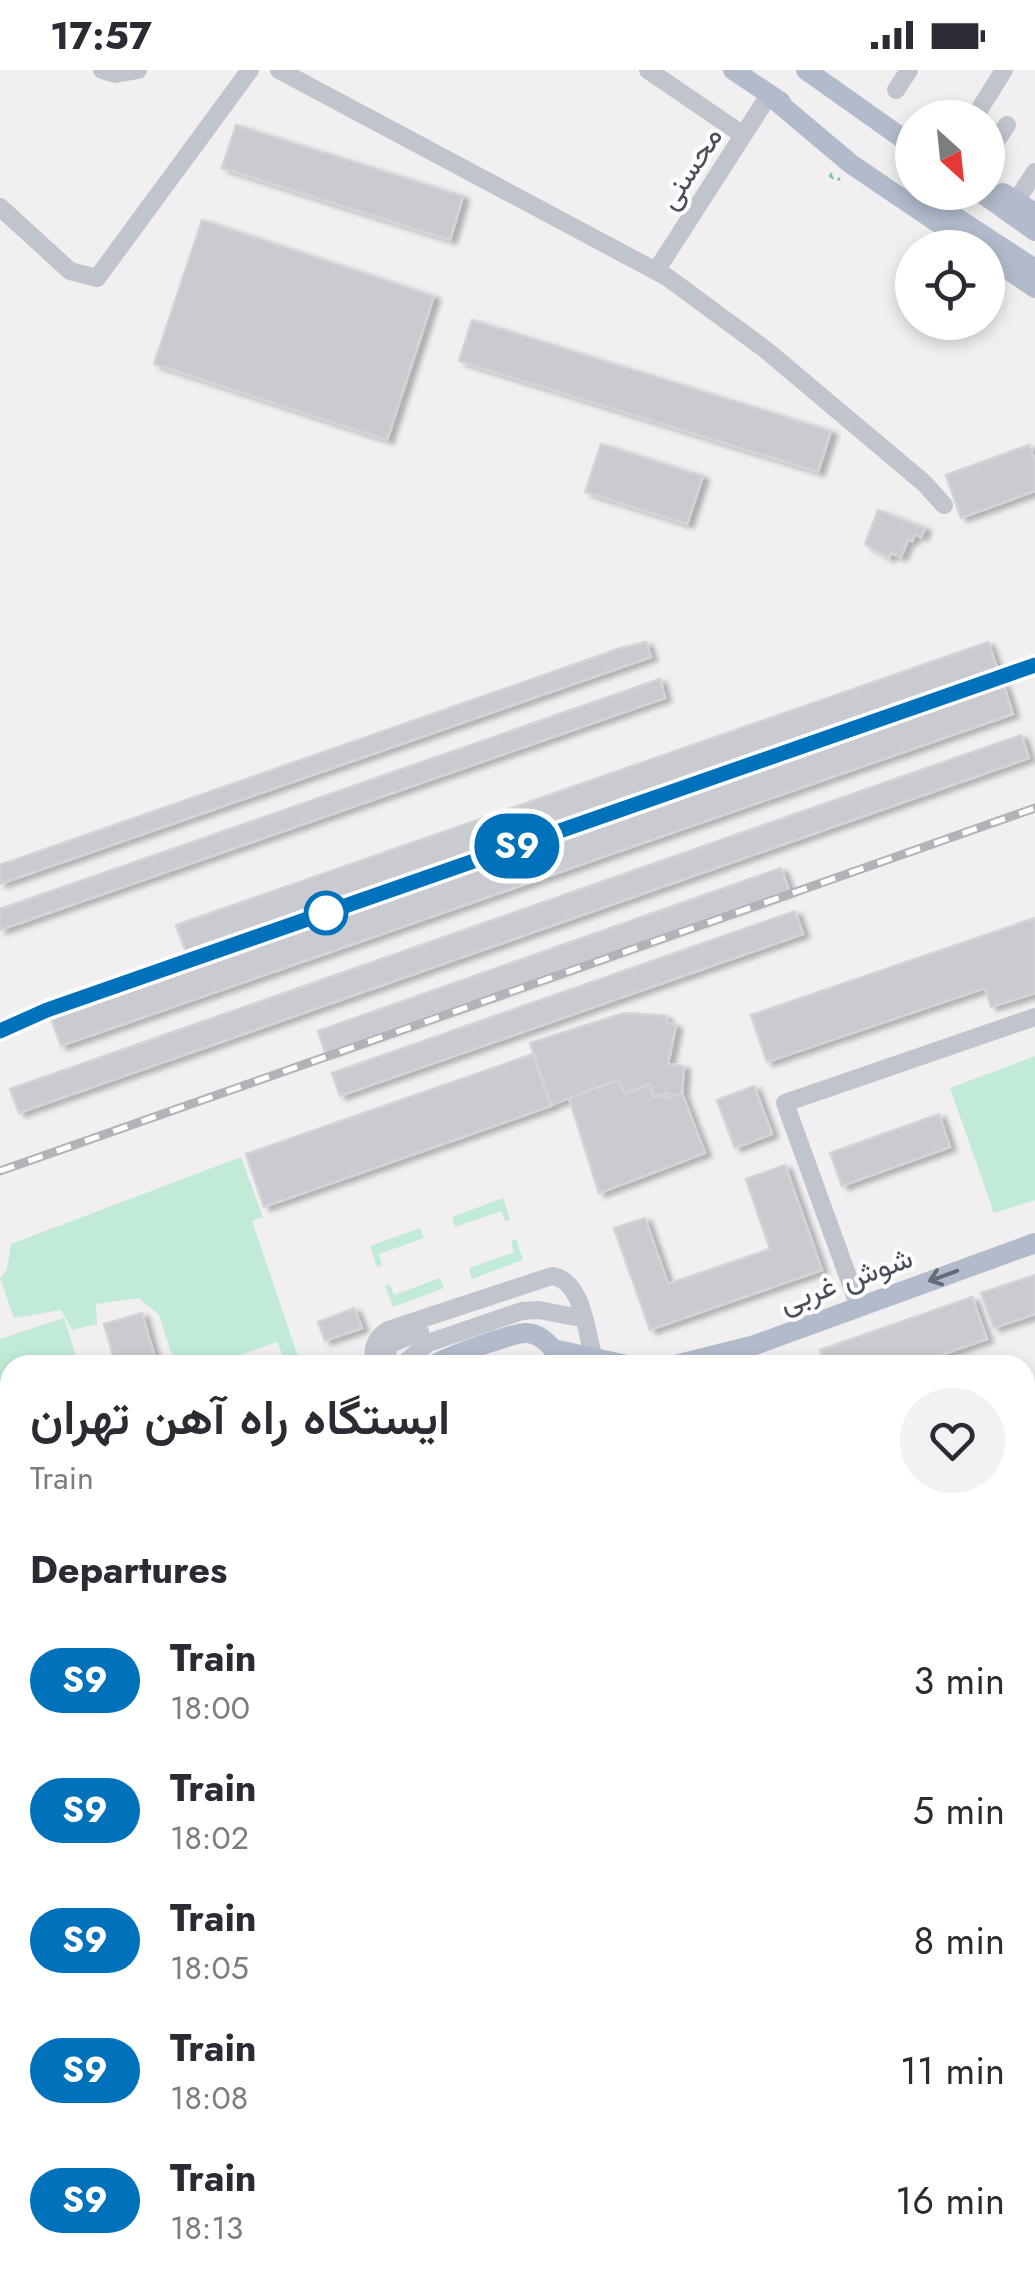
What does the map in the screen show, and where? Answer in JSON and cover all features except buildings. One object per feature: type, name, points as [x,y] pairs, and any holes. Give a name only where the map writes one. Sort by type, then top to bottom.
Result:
[{"type":"main road","points":[[732,70],[895,178]]},
{"type":"main road","points":[[812,71],[895,125]]},
{"type":"main road","points":[[812,71],[895,132]]},
{"type":"main road","points":[[770,95],[851,164],[948,230]]},
{"type":"main road","points":[[1005,194],[1035,213]]},
{"type":"main road","points":[[944,210],[1035,269]]},
{"type":"main road","points":[[1005,210],[1035,231]]},
{"type":"main road","points":[[1005,268],[1035,288]]},
{"type":"main road","name":"شوش غربی","points":[[715,1355],[755,1345],[1035,1243]]},
{"type":"main road","points":[[461,1355],[523,1332],[540,1337],[555,1355]]},
{"type":"main road","points":[[732,1355],[755,1345]]},
{"type":"street","points":[[102,70],[115,74],[138,70]]},
{"type":"street","points":[[0,206],[70,272],[97,278],[250,70]]},
{"type":"street","points":[[279,70],[656,270],[766,350],[924,482],[944,506]]},
{"type":"street","points":[[648,70],[744,135]]},
{"type":"street","points":[[896,90],[909,70]]},
{"type":"street","points":[[985,100],[1004,70]]},
{"type":"street","name":"محسنی","points":[[656,270],[770,95]]},
{"type":"street","points":[[1016,201],[1035,172]]},
{"type":"street","points":[[859,1307],[785,1104],[1035,1018]]},
{"type":"street","points":[[373,1355],[375,1343],[388,1330],[552,1276],[563,1277],[573,1287],[579,1318]]},
{"type":"street","points":[[386,1355],[390,1342],[550,1285],[565,1292],[593,1355]]},
{"type":"street","points":[[412,1355],[438,1338],[522,1311],[539,1310],[579,1318]]},
{"type":"path","points":[[838,181],[830,176],[840,163]]},
{"type":"green space","points":[[1035,1056],[1035,1200],[994,1213],[950,1088]]},
{"type":"green space","points":[[241,1157],[263,1217],[252,1221],[298,1355],[283,1355],[277,1342],[240,1355],[172,1355],[159,1315],[139,1298],[96,1304],[97,1324],[72,1330],[61,1310],[14,1318],[0,1278],[7,1270],[11,1244]]},
{"type":"green space","points":[[503,1198],[510,1220],[505,1221],[501,1211],[455,1227],[452,1217]]},
{"type":"green space","points":[[420,1228],[424,1238],[379,1254],[382,1265],[377,1267],[370,1246]]},
{"type":"green space","points":[[516,1239],[523,1260],[472,1279],[469,1268],[514,1252],[511,1241]]},
{"type":"green space","points":[[440,1278],[444,1288],[393,1307],[385,1286],[390,1284],[394,1295]]},
{"type":"green space","points":[[64,1318],[76,1355],[0,1355],[0,1339]]},
{"type":"railway","points":[[0,1030],[47,1010],[1035,665]]},
{"type":"railway","points":[[0,1171],[1035,808]]},
{"type":"train","name":"S9","points":[[0,1031],[47,1010],[1035,665]]}]
